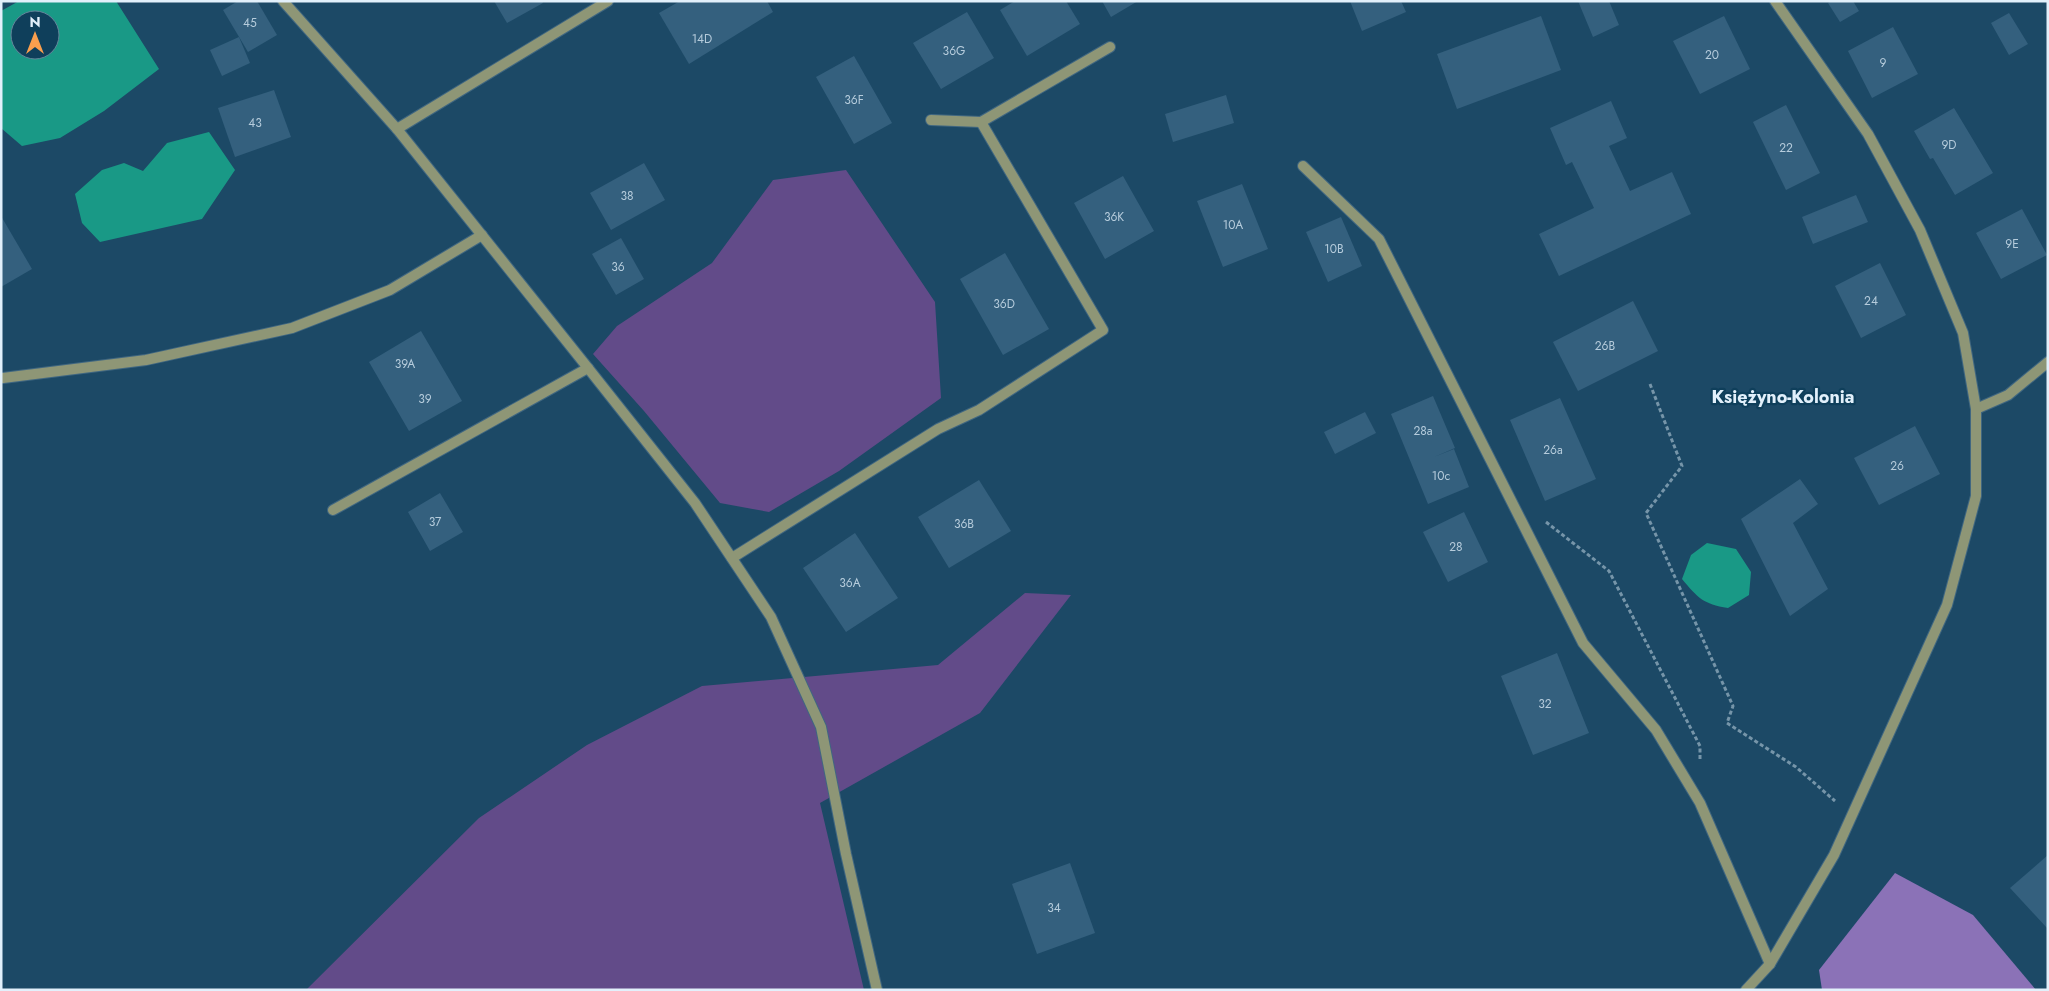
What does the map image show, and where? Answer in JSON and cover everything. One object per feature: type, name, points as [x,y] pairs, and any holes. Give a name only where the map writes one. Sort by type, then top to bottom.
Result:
[{"type":"street","points":[[283,1],[397,129],[695,503],[771,617],[821,727],[846,854],[877,990]]},
{"type":"street","points":[[397,129],[608,1]]},
{"type":"street","points":[[1746,990],[1770,964],[1834,855],[1947,605],[1976,496],[1976,409],[1963,333],[1920,230],[1868,134],[1775,1]]},
{"type":"street","points":[[931,120],[981,122],[1110,47]]},
{"type":"street","points":[[732,558],[938,429],[978,410],[1103,330],[981,122]]},
{"type":"street","points":[[1304,166],[1380,239],[1583,643],[1656,730],[1700,803],[1770,964]]},
{"type":"street","points":[[3,378],[146,360],[292,328],[390,290],[482,235]]},
{"type":"street","points":[[1976,409],[2008,395],[2048,362]]},
{"type":"street","points":[[333,510],[588,368]]},
{"type":"path","points":[[1650,384],[1682,466],[1646,513],[1733,706],[1726,723],[1796,767],[1851,814]]},
{"type":"path","points":[[1542,518],[1609,571],[1700,746],[1700,765]]},
{"type":"shaded area","points":[[19,1],[116,1],[159,69],[104,111],[60,138],[22,146],[1,128],[1,11]]},
{"type":"shaded area","points":[[209,132],[235,170],[202,219],[100,242],[82,223],[75,194],[102,170],[124,163],[143,171],[167,143]]},
{"type":"shaded area","points":[[846,170],[935,302],[941,398],[839,471],[769,512],[720,503],[644,411],[593,354],[617,326],[712,263],[773,180]]},
{"type":"shaded area","points":[[1707,543],[1736,549],[1751,572],[1749,595],[1728,608],[1702,599],[1682,579],[1691,555]]},
{"type":"shaded area","points":[[1025,593],[1071,595],[980,713],[820,803],[864,990],[306,990],[479,818],[587,745],[702,686],[938,665]]},
{"type":"shaded area","points":[[1895,873],[1973,915],[2036,990],[1822,990],[1819,970]]},
{"type":"building","points":[[238,1],[257,1],[277,35],[248,52],[223,10]]},
{"type":"building","points":[[494,1],[542,1],[543,3],[507,23]]},
{"type":"building","points":[[680,1],[767,1],[773,12],[689,64],[659,13]]},
{"type":"building","points":[[1015,1],[1066,1],[1080,24],[1027,56],[1000,10]]},
{"type":"building","points":[[1102,1],[1138,1],[1111,17]]},
{"type":"building","points":[[1350,1],[1401,1],[1406,12],[1362,31]]},
{"type":"building","points":[[1578,1],[1609,1],[1619,25],[1593,37]]},
{"type":"building","points":[[1831,1],[1853,1],[1859,11],[1840,22],[1828,3]]},
{"type":"building","points":[[967,12],[994,58],[941,89],[913,43]]},
{"type":"building","points":[[2009,13],[2028,44],[2009,55],[1991,23]]},
{"type":"building","points":[[1541,16],[1561,70],[1457,109],[1437,54]]},
{"type":"building","points":[[1724,16],[1750,69],[1700,94],[1673,41]]},
{"type":"building","points":[[1893,27],[1918,74],[1872,98],[1848,51]]},
{"type":"building","points":[[239,37],[250,63],[222,76],[210,50]]},
{"type":"building","points":[[854,56],[892,123],[854,144],[816,77]]},
{"type":"building","points":[[274,90],[291,137],[235,157],[218,108]]},
{"type":"building","points":[[1226,95],[1234,123],[1173,142],[1165,114]]},
{"type":"building","points":[[1611,101],[1627,138],[1609,146],[1630,191],[1672,172],[1691,214],[1559,276],[1539,234],[1594,208],[1572,162],[1566,165],[1550,128]]},
{"type":"building","points":[[1786,105],[1820,173],[1786,190],[1753,122]]},
{"type":"building","points":[[1954,108],[1993,173],[1955,195],[1933,158],[1930,159],[1914,131]]},
{"type":"building","points":[[644,163],[665,200],[611,230],[590,193]]},
{"type":"building","points":[[1123,176],[1154,231],[1105,259],[1074,203]]},
{"type":"building","points":[[1242,184],[1268,249],[1223,267],[1197,201]]},
{"type":"building","points":[[1856,195],[1868,222],[1813,244],[1802,217]]},
{"type":"building","points":[[2022,209],[2047,255],[2001,279],[1976,233]]},
{"type":"building","points":[[1,216],[32,269],[1,287]]},
{"type":"building","points":[[1341,217],[1362,266],[1328,282],[1306,232]]},
{"type":"building","points":[[621,238],[644,279],[616,295],[592,254]]},
{"type":"building","points":[[1005,253],[1049,329],[1003,355],[960,279]]},
{"type":"building","points":[[1880,263],[1906,315],[1861,338],[1835,286]]},
{"type":"building","points":[[1633,301],[1658,351],[1578,391],[1553,342]]},
{"type":"building","points":[[421,331],[462,401],[409,431],[369,362]]},
{"type":"building","points":[[1433,396],[1455,448],[1434,457],[1454,449],[1469,487],[1428,504],[1391,414]]},
{"type":"building","points":[[1560,398],[1596,479],[1545,501],[1510,420]]},
{"type":"building","points":[[1365,412],[1376,433],[1335,454],[1324,432]]},
{"type":"building","points":[[1915,426],[1940,474],[1879,505],[1854,458]]},
{"type":"building","points":[[1800,479],[1818,504],[1793,523],[1828,589],[1790,616],[1741,519]]},
{"type":"building","points":[[979,480],[1011,531],[949,568],[918,517]]},
{"type":"building","points":[[440,493],[463,532],[430,551],[408,512]]},
{"type":"building","points":[[1464,512],[1488,562],[1448,582],[1423,532]]},
{"type":"building","points":[[855,533],[898,598],[846,632],[803,568]]},
{"type":"building","points":[[1557,653],[1589,733],[1533,755],[1501,676]]},
{"type":"building","points":[[2048,855],[2048,927],[2047,928],[2010,888]]},
{"type":"building","points":[[1070,863],[1095,933],[1037,954],[1012,884]]},
{"type":"district","name":"Księżyno-Kolonia","points":[[1783,397]]}]
